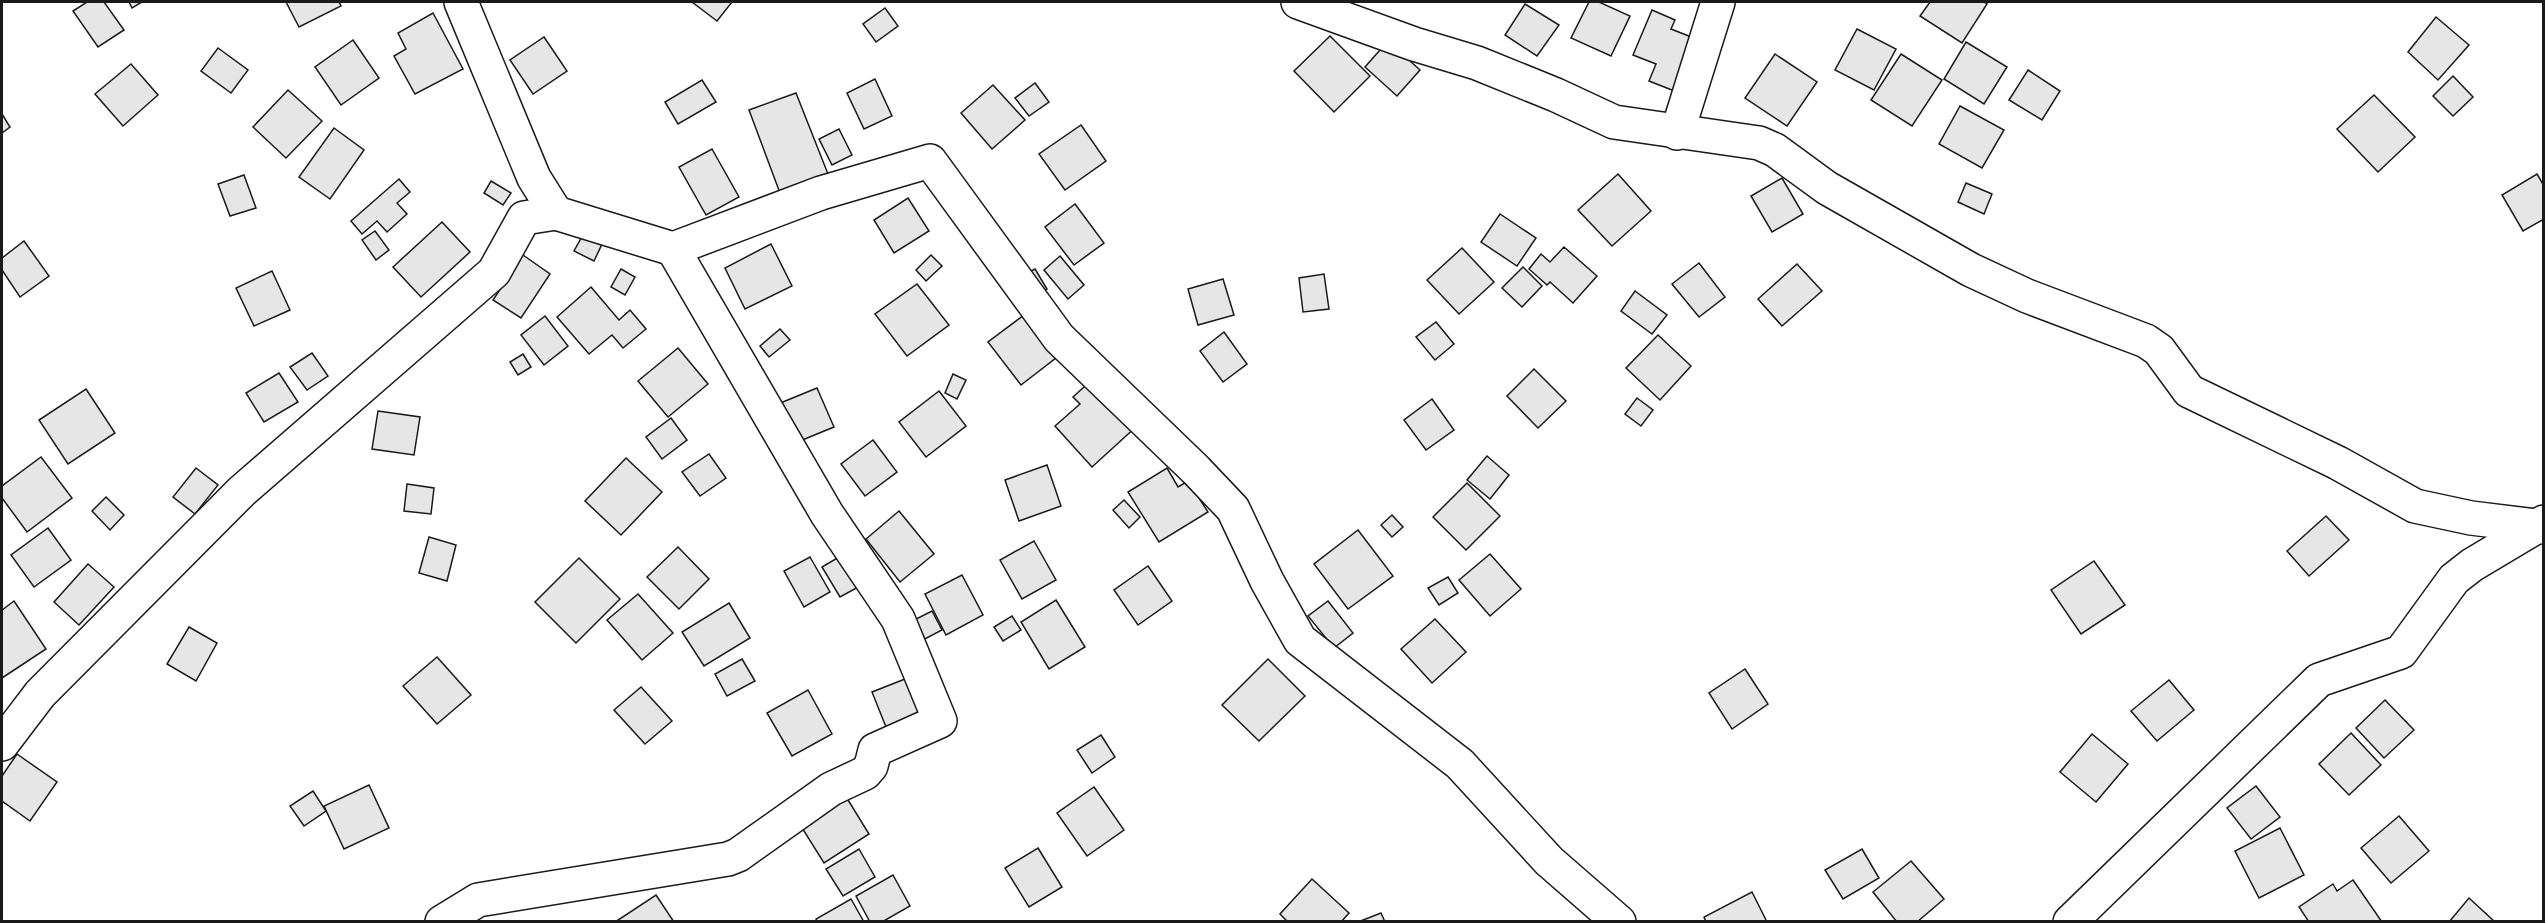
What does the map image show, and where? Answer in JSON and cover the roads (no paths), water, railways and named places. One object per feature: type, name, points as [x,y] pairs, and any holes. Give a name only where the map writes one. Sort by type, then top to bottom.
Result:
[{"type":"street","points":[[461,2],[534,178],[556,213]]},
{"type":"street","points":[[1298,2],[1414,44],[1477,63],[1556,95],[1614,122],[1677,133],[1759,143],[1775,150],[1827,188],[1971,270],[2027,296],[2146,341],[2158,350],[2189,391],[2338,462],[2415,506],[2471,518],[2542,525]]},
{"type":"street","points":[[1677,133],[1719,2]]},
{"type":"street","points":[[2,744],[40,694],[242,491],[494,272],[524,218],[556,213],[673,249],[821,194],[930,161],[1059,338],[1196,470],[1233,509],[1267,581],[1300,640],[1460,764],[1549,861],[1619,921]]},
{"type":"street","points":[[442,921],[478,900],[738,855],[831,789],[865,773],[871,766],[875,750],[940,721],[898,619],[827,514],[673,249]]},
{"type":"street","points":[[2070,921],[2319,680],[2401,652],[2454,579],[2472,565],[2542,525]]}]
